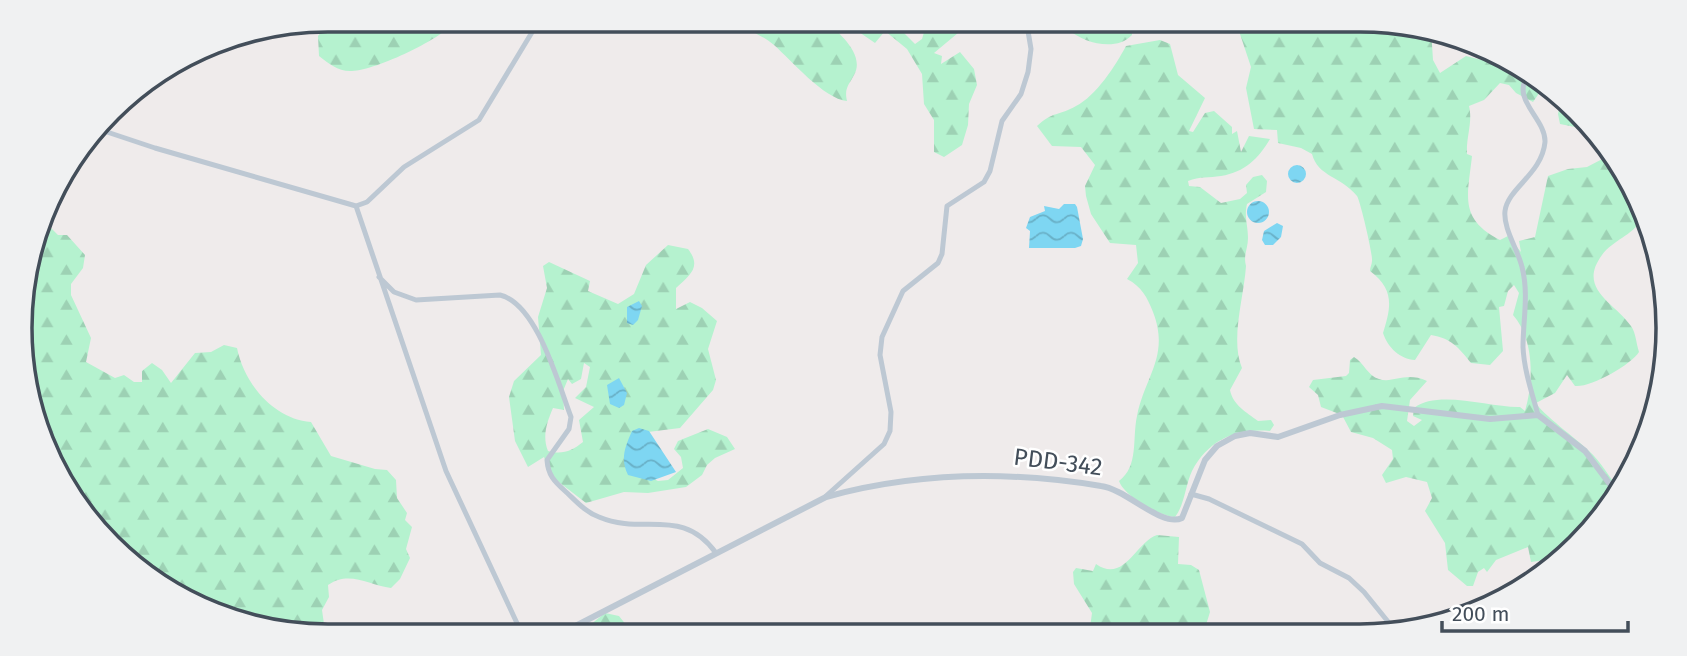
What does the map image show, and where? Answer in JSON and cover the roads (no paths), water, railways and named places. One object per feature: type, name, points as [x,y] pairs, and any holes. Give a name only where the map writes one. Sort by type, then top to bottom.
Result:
[{"type":"street","points":[[106,132],[356,206],[367,202],[404,167],[479,120],[532,32]]},
{"type":"street","points":[[826,497],[884,444],[890,431],[891,412],[880,355],[882,337],[903,291],[938,263],[942,254],[947,206],[984,183],[990,171],[1002,121],[1021,94],[1028,72],[1031,49],[1028,32]]},
{"type":"street","points":[[1525,82],[1523,88],[1525,101],[1544,134],[1545,144],[1534,172],[1509,201],[1505,218],[1523,268],[1525,368],[1538,415],[1586,451],[1611,485]]},
{"type":"street","points":[[356,206],[446,471],[517,624]]},
{"type":"street","points":[[379,277],[394,292],[416,300],[500,295],[510,298],[532,321],[571,417],[569,429],[547,460],[552,479],[598,517],[613,522],[685,526],[697,532],[716,553]]},
{"type":"street","name":"PDD-342","points":[[579,624],[826,497],[863,487],[994,474],[1017,475],[1104,486],[1131,497],[1166,520],[1175,522],[1182,518],[1205,460],[1217,446],[1235,436],[1250,433],[1278,437],[1340,415],[1382,406],[1490,419],[1538,415]]},
{"type":"street","points":[[1191,494],[1209,499],[1302,544],[1324,566],[1349,578],[1389,623]]},
{"type":"water","points":[[1297,165],[1303,168],[1306,174],[1303,180],[1297,183],[1291,180],[1288,174],[1291,168]]},
{"type":"water","points":[[1258,201],[1266,204],[1269,212],[1266,220],[1258,223],[1250,220],[1247,212],[1250,204]]},
{"type":"water","points":[[1064,204],[1075,204],[1077,207],[1083,239],[1081,246],[1029,248],[1030,231],[1026,228],[1030,217],[1045,211],[1044,206],[1059,209]]},
{"type":"water","points":[[1277,223],[1283,226],[1281,237],[1273,245],[1265,245],[1262,240],[1264,231]]},
{"type":"water","points":[[639,301],[642,306],[638,320],[633,325],[627,323],[627,307]]},
{"type":"water","points":[[619,378],[627,393],[624,405],[619,408],[610,404],[607,385]]},
{"type":"water","points":[[639,428],[649,431],[676,472],[651,481],[628,475],[624,464],[626,448],[632,431]]}]
